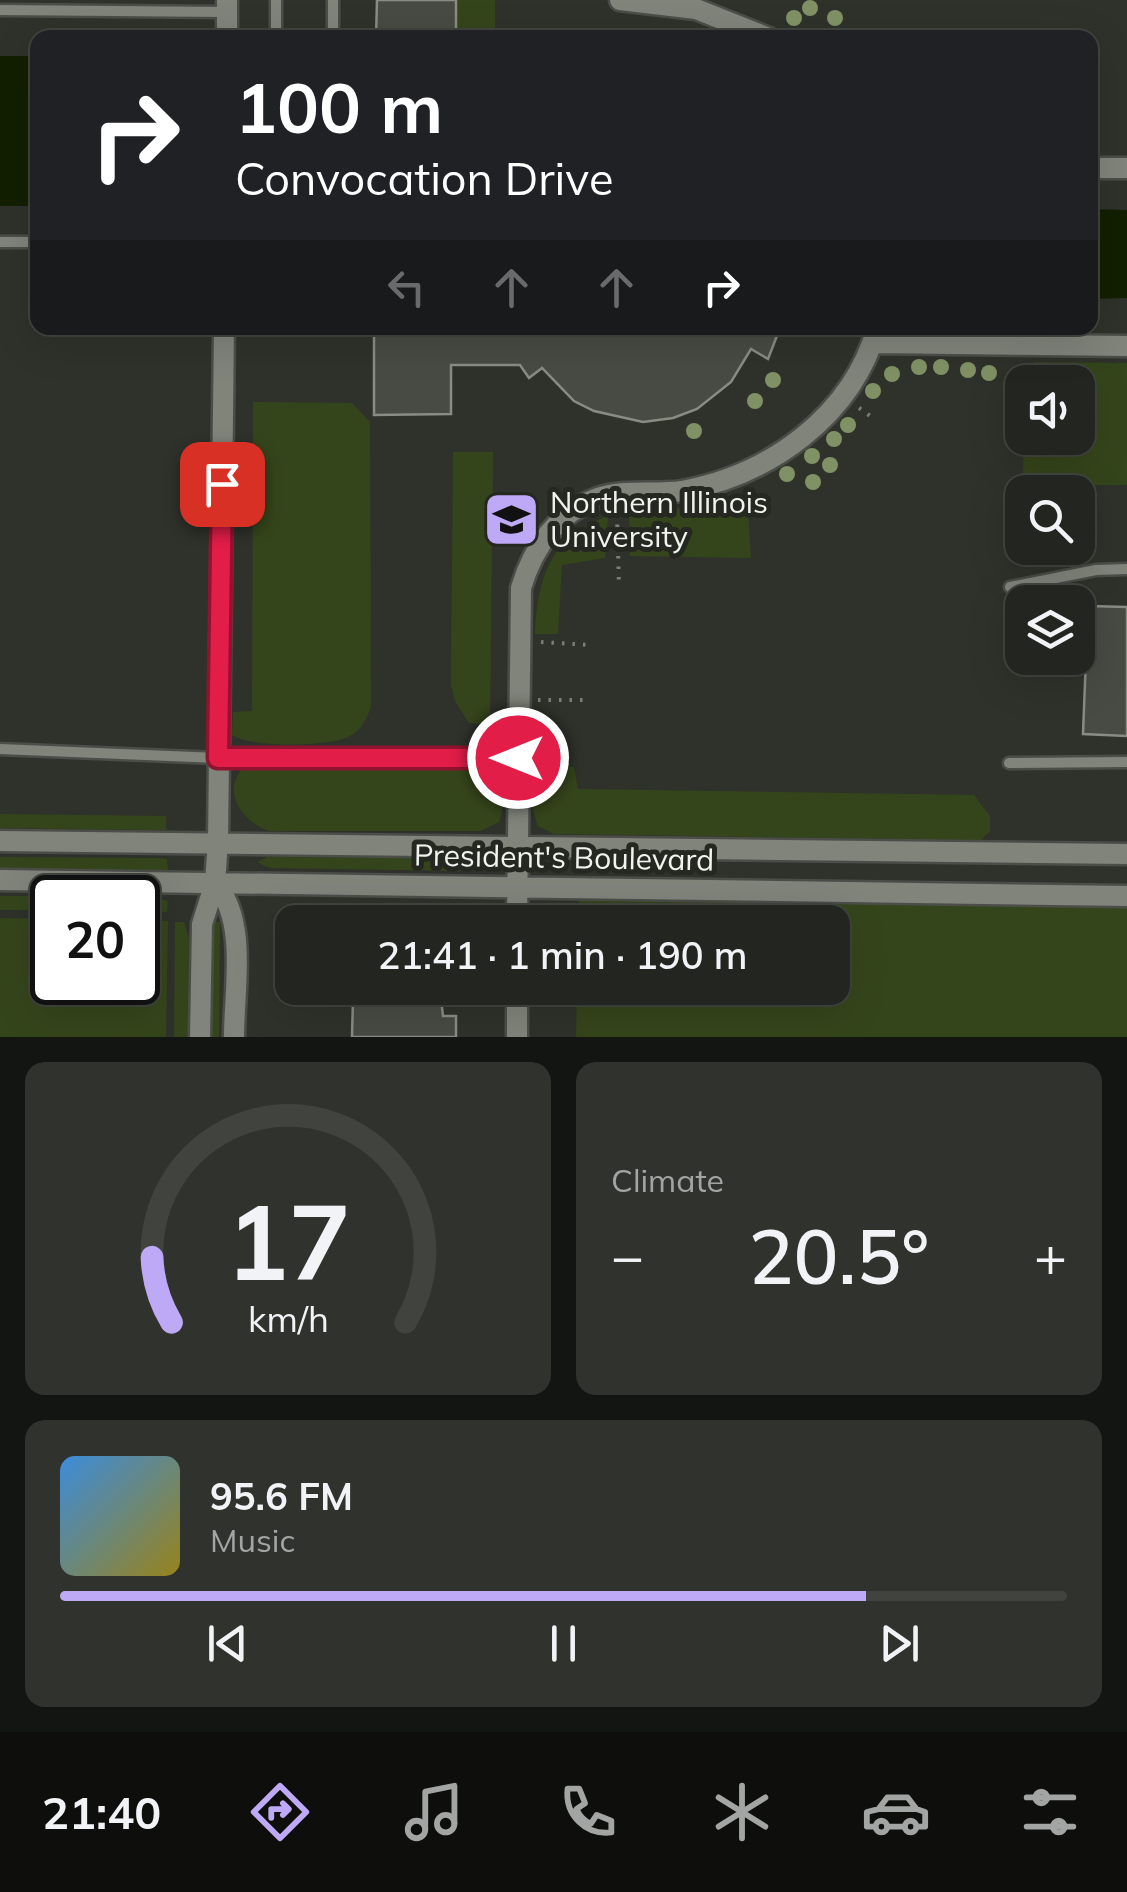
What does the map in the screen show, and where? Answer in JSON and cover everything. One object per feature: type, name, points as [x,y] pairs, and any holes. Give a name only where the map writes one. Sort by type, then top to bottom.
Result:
[{"type":"street","points":[[620,0],[696,9],[749,30]]},
{"type":"street","points":[[1098,168],[1127,168]]},
{"type":"street","points":[[200,1037],[202,924],[215,883],[218,841],[224,335]]},
{"type":"street","points":[[517,905],[522,588],[528,565],[552,528],[594,499],[678,491],[757,468],[817,426],[843,396],[875,335],[1127,346]]},
{"type":"street","name":"President's Boulevard","points":[[0,841],[1127,854]]},
{"type":"street","name":"President's Boulevard","points":[[0,880],[1127,896]]},
{"type":"street","points":[[215,883],[230,900],[235,931],[234,1037]]},
{"type":"street","points":[[517,1005],[517,1037]]},
{"type":"lane","points":[[276,0],[276,30]]},
{"type":"lane","points":[[333,0],[333,30]]},
{"type":"lane","points":[[0,10],[227,6]]},
{"type":"lane","points":[[0,242],[30,242]]},
{"type":"lane","points":[[1020,585],[1096,570],[1127,569]]},
{"type":"lane","points":[[0,749],[218,758],[518,758]]},
{"type":"lane","points":[[1009,763],[1127,762]]},
{"type":"path","points":[[856,405],[876,420]]},
{"type":"path","points":[[617,514],[620,587]]},
{"type":"path","points":[[536,642],[590,646]]},
{"type":"path","points":[[538,700],[590,700]]},
{"type":"shaded area","points":[[456,0],[495,0],[495,30],[456,30]]},
{"type":"shaded area","points":[[0,56],[30,56],[30,206],[0,206]]},
{"type":"shaded area","points":[[1098,209],[1127,210],[1127,298],[1098,299]]},
{"type":"shaded area","points":[[1034,362],[1127,363],[1127,485],[1095,485],[1095,475],[1023,475],[1023,455],[1095,455],[1095,365],[1033,365]]},
{"type":"shaded area","points":[[253,402],[352,403],[370,422],[371,707],[356,732],[338,740],[272,744],[232,735],[233,712],[252,711]]},
{"type":"shaded area","points":[[453,452],[493,452],[490,718],[482,724],[469,723],[455,701],[451,685]]},
{"type":"shaded area","points":[[738,494],[747,498],[751,558],[630,556],[629,510],[695,507]]},
{"type":"shaded area","points":[[608,516],[605,558],[562,565],[558,634],[535,634],[540,594],[551,561],[573,535]]},
{"type":"shaded area","points":[[247,765],[460,767],[479,774],[494,786],[502,811],[499,822],[480,831],[269,831],[250,820],[234,794],[234,784]]},
{"type":"shaded area","points":[[556,766],[574,767],[578,789],[974,795],[990,816],[990,831],[981,840],[554,834],[538,826],[533,811],[534,770],[554,771]]},
{"type":"shaded area","points":[[0,814],[166,816],[166,830],[0,828]]},
{"type":"shaded area","points":[[0,857],[159,858],[167,859],[168,870],[0,870]]},
{"type":"shaded area","points":[[268,857],[470,858],[495,864],[473,871],[270,868],[257,862]]},
{"type":"shaded area","points":[[30,895],[30,910],[0,910],[0,896]]},
{"type":"shaded area","points":[[160,899],[168,901],[167,912],[160,912]]},
{"type":"shaded area","points":[[579,900],[1127,907],[1127,1037],[576,1037],[577,1005],[850,1005],[850,905],[579,905]]},
{"type":"shaded area","points":[[0,918],[30,919],[30,1005],[160,1005],[160,921],[168,921],[166,1037],[0,1037]]},
{"type":"shaded area","points":[[175,922],[184,922],[189,939],[188,1037],[174,1037]]},
{"type":"shaded area","points":[[210,922],[220,922],[219,1037],[208,1037]]},
{"type":"building","points":[[377,0],[456,0],[456,30],[376,30]]},
{"type":"building","points":[[374,335],[777,335],[768,359],[751,349],[731,382],[697,409],[673,418],[643,422],[594,411],[574,401],[542,368],[529,378],[520,365],[451,365],[451,414],[374,415]]},
{"type":"building","points":[[1095,606],[1127,607],[1127,736],[1083,734],[1085,675],[1095,675]]},
{"type":"building","points":[[353,1005],[442,1005],[443,1016],[456,1016],[456,1037],[352,1037]]},
{"type":"place","name":"Northern Illinois University","points":[[511,520]]},
{"type":"route","points":[[222,484],[218,758],[518,758]]}]
